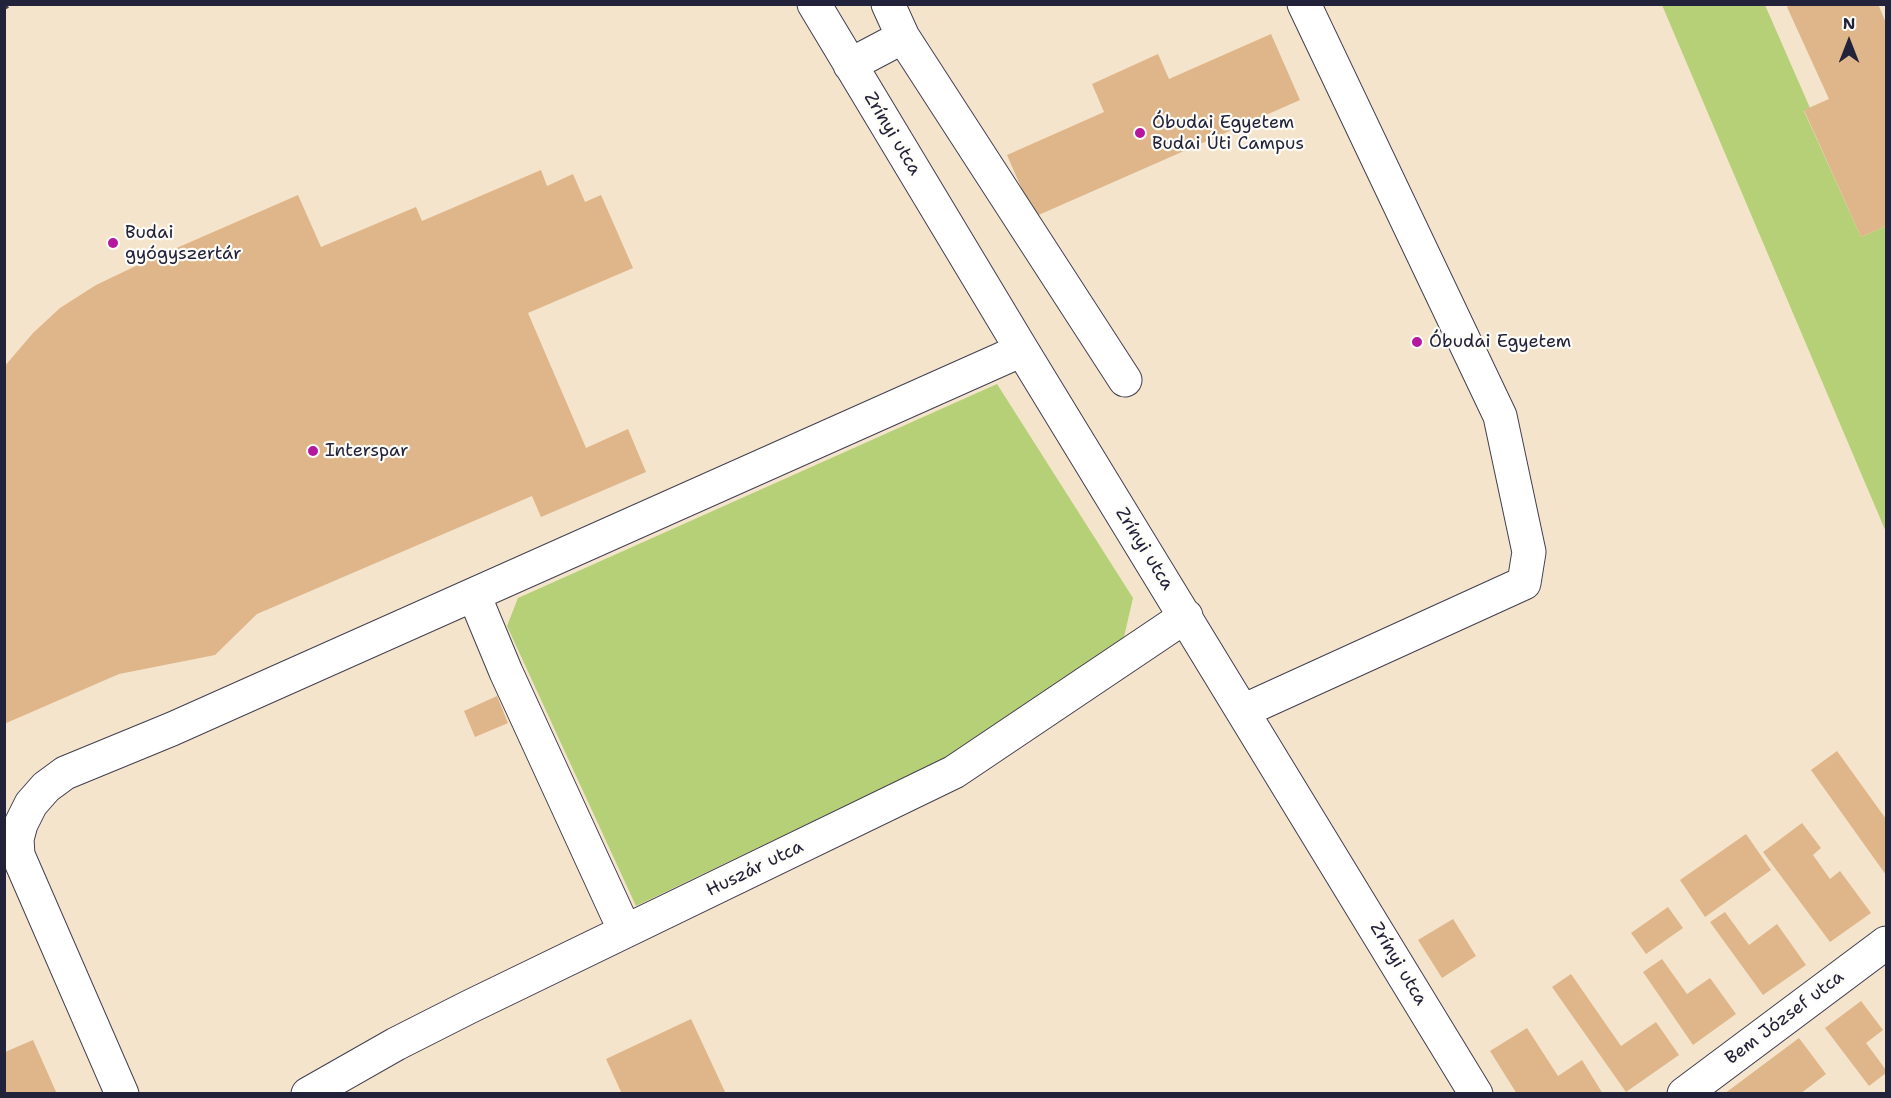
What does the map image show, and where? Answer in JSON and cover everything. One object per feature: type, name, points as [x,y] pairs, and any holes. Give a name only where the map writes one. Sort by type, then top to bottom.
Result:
[{"type":"street","name":"Zrínyi utca","points":[[814,4],[1022,350],[1476,1094]]},
{"type":"street","points":[[888,4],[903,37],[1125,380]]},
{"type":"street","points":[[1243,711],[1524,583],[1529,552],[1500,416],[1304,4]]},
{"type":"street","points":[[850,65],[903,37]]},
{"type":"street","points":[[122,1094],[18,855],[17,839],[21,824],[31,804],[46,787],[65,773],[172,729],[1022,350]]},
{"type":"street","points":[[474,595],[506,672],[625,931]]},
{"type":"street","name":"Huszár utca","points":[[308,1094],[396,1044],[954,772],[1186,616]]},
{"type":"street","name":"Bem József utca","points":[[1684,1094],[1887,943]]},
{"type":"path","points":[[4,8],[12,4]]},
{"type":"green space","points":[[1662,5],[1765,5],[1810,108],[1804,111],[1861,237],[1886,226],[1886,532]]},
{"type":"green space","points":[[997,384],[1133,598],[1123,641],[945,758],[636,906],[507,626],[518,598]]},
{"type":"building","points":[[1792,4],[1878,4],[1886,23],[1886,226],[1861,237],[1804,110],[1829,99],[1787,7]]},
{"type":"building","name":"Óbudai Egyetem Budai Úti Campus","points":[[1271,34],[1300,100],[1034,217],[1007,155],[1104,112],[1092,84],[1158,54],[1169,79]]},
{"type":"building","points":[[541,170],[547,186],[573,174],[585,202],[601,195],[633,268],[528,313],[586,448],[628,429],[646,472],[541,517],[532,496],[257,614],[215,655],[119,674],[4,724],[4,367],[33,333],[60,308],[96,285],[298,195],[321,247],[416,207],[422,221]]},
{"type":"building","points":[[497,696],[508,723],[475,737],[464,711]]},
{"type":"building","points":[[1837,751],[1886,819],[1886,875],[1811,770]]},
{"type":"building","points":[[1802,823],[1821,848],[1813,855],[1830,879],[1840,871],[1871,913],[1830,942],[1763,852]]},
{"type":"building","points":[[1746,834],[1771,870],[1705,917],[1680,880]]},
{"type":"building","points":[[1668,907],[1683,928],[1646,954],[1631,933]]},
{"type":"building","points":[[1725,912],[1749,945],[1777,924],[1806,965],[1763,995],[1710,922]]},
{"type":"building","points":[[1453,919],[1476,956],[1442,978],[1418,940]]},
{"type":"building","points":[[1662,959],[1687,994],[1710,978],[1736,1014],[1693,1045],[1643,972]]},
{"type":"building","points":[[1571,974],[1621,1046],[1656,1022],[1679,1055],[1626,1092],[1552,987]]},
{"type":"building","points":[[1861,1001],[1883,1030],[1866,1043],[1886,1073],[1869,1086],[1825,1028]]},
{"type":"building","points":[[691,1019],[726,1094],[622,1094],[606,1059]]},
{"type":"building","points":[[1527,1028],[1558,1076],[1582,1060],[1603,1094],[1517,1094],[1490,1051]]},
{"type":"building","points":[[1799,1038],[1826,1074],[1800,1094],[1724,1094]]},
{"type":"building","points":[[33,1040],[57,1094],[5,1094],[5,1052]]},
{"type":"place","name":"Óbudai Egyetem Budai Úti Campus","points":[[1140,133]]},
{"type":"place","name":"Budai gyógyszertár","points":[[113,243]]},
{"type":"place","name":"Óbudai Egyetem","points":[[1417,342]]},
{"type":"place","name":"Interspar","points":[[313,451]]}]
